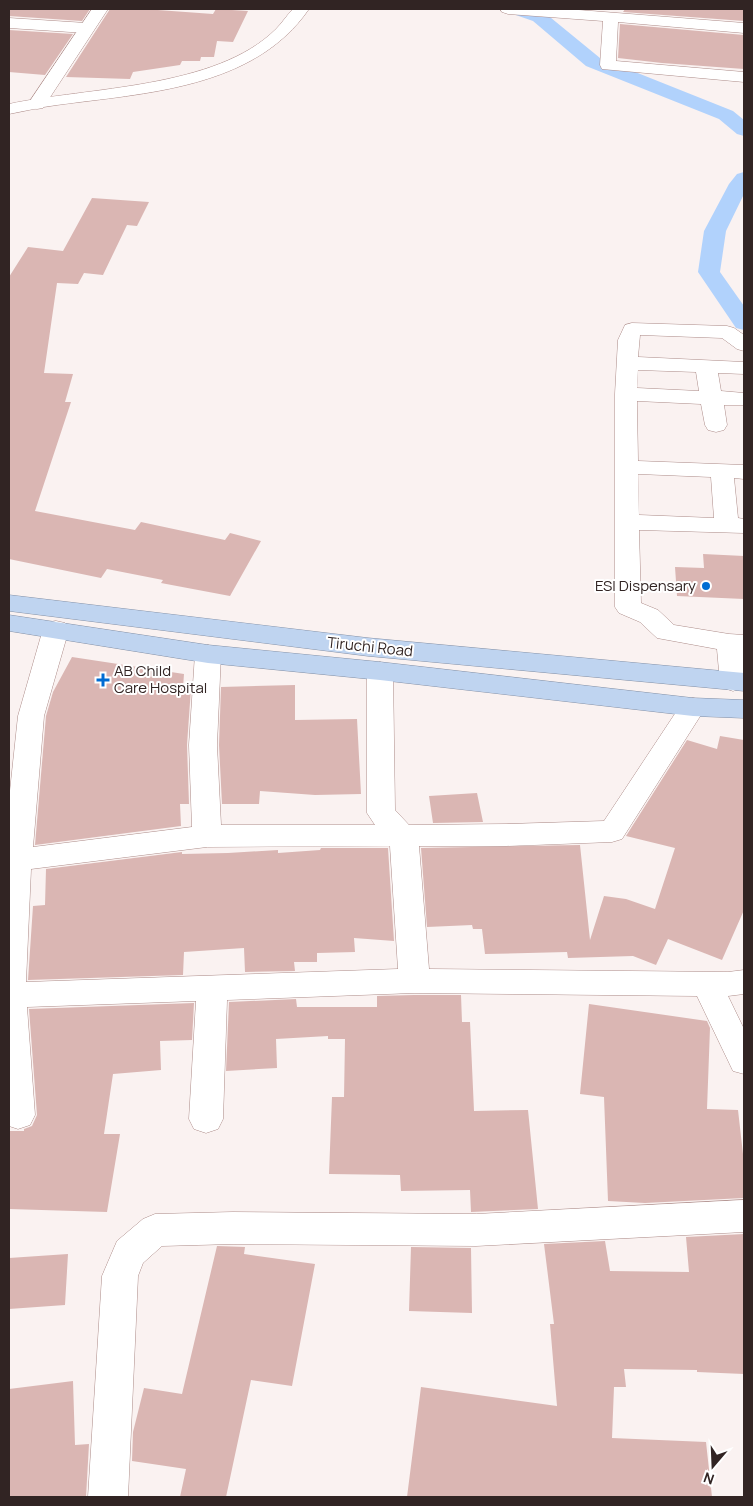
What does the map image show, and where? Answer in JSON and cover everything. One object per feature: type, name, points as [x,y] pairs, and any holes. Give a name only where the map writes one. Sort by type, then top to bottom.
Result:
[{"type":"highway","name":"Tiruchi Road","points":[[9,603],[368,647],[739,682]]},
{"type":"highway","name":"Tiruchi Road","points":[[9,623],[208,654],[380,671],[693,707],[744,709]]},
{"type":"street","points":[[37,104],[100,9]]},
{"type":"street","points":[[9,109],[104,94],[206,74],[239,61],[267,45],[292,22],[301,9]]},
{"type":"street","points":[[508,9],[744,28]]},
{"type":"street","points":[[612,18],[608,25],[608,65],[744,77]]},
{"type":"street","points":[[9,23],[86,28]]},
{"type":"street","points":[[739,682],[737,643],[666,632],[649,616],[628,607],[626,394],[628,340],[632,329],[727,332],[744,345]]},
{"type":"street","points":[[628,363],[744,368]]},
{"type":"street","points":[[706,366],[716,425]]},
{"type":"street","points":[[626,394],[744,399]]},
{"type":"street","points":[[627,468],[733,471],[736,526],[628,522]]},
{"type":"street","points":[[18,1115],[10,995],[18,860],[31,716],[56,629]]},
{"type":"street","points":[[207,836],[203,745],[208,654]]},
{"type":"street","points":[[380,671],[381,813],[402,836],[406,853],[414,981]]},
{"type":"street","points":[[18,860],[207,836],[402,836],[612,831],[693,707]]},
{"type":"street","points":[[10,995],[414,981],[728,984],[744,982]]},
{"type":"street","points":[[706,983],[744,1061]]},
{"type":"street","points":[[206,1120],[212,988]]},
{"type":"street","points":[[108,1497],[120,1276],[130,1252],[156,1230],[233,1228],[476,1230],[744,1216]]},
{"type":"building","points":[[9,9],[90,9],[82,21],[9,16]]},
{"type":"building","points":[[110,9],[144,9],[213,14],[216,9],[248,11],[233,42],[217,41],[214,57],[201,57],[200,61],[182,61],[180,65],[133,72],[130,79],[66,77]]},
{"type":"building","points":[[625,9],[744,9],[744,21],[623,12]]},
{"type":"building","points":[[620,24],[744,35],[744,69],[618,58]]},
{"type":"building","points":[[9,30],[73,34],[45,75],[9,72]]},
{"type":"building","points":[[92,198],[149,202],[137,226],[127,225],[103,275],[84,273],[78,284],[57,283],[44,373],[73,374],[65,402],[71,402],[35,511],[135,530],[141,522],[225,540],[230,533],[261,541],[230,596],[161,583],[163,580],[107,569],[101,578],[9,559],[9,277],[28,247],[63,251]]},
{"type":"building","name":"ESI Dispensary","points":[[703,554],[744,556],[744,599],[677,596],[675,567],[704,568]]},
{"type":"building","points":[[72,657],[184,674],[183,688],[191,688],[187,745],[189,804],[180,804],[181,826],[35,845],[46,716],[53,692]]},
{"type":"building","points":[[295,685],[295,720],[357,719],[361,794],[315,795],[260,791],[259,804],[222,804],[219,745],[221,687]]},
{"type":"building","points":[[720,736],[744,740],[744,910],[722,960],[668,939],[656,965],[633,956],[568,958],[567,952],[485,954],[482,929],[473,929],[472,925],[427,927],[421,848],[580,845],[590,940],[604,896],[626,899],[655,909],[675,848],[626,836],[687,740],[717,749]]},
{"type":"building","points":[[477,793],[483,822],[433,823],[429,796]]},
{"type":"building","points":[[321,848],[388,848],[394,941],[354,938],[355,952],[317,953],[317,962],[294,962],[295,971],[245,972],[244,948],[184,952],[183,975],[28,980],[33,906],[45,905],[46,869],[182,852],[182,854],[278,850],[278,853],[320,850]]},
{"type":"building","points":[[461,995],[462,1022],[470,1022],[474,1111],[528,1110],[538,1209],[471,1212],[470,1190],[401,1191],[400,1175],[329,1174],[332,1097],[344,1097],[345,1039],[328,1039],[328,1036],[276,1039],[277,1068],[226,1071],[229,1002],[296,999],[297,1007],[377,1007],[377,996]]},
{"type":"building","points":[[194,1003],[192,1040],[160,1041],[161,1070],[113,1074],[104,1134],[120,1134],[107,1212],[9,1209],[9,1131],[24,1131],[24,1129],[32,1126],[37,1115],[29,1009]]},
{"type":"building","points":[[589,1004],[707,1021],[710,1028],[707,1109],[738,1110],[744,1163],[744,1198],[645,1203],[608,1201],[604,1097],[580,1094]]},
{"type":"building","points":[[744,1234],[744,1374],[697,1372],[697,1370],[624,1369],[626,1387],[614,1387],[612,1438],[706,1442],[712,1497],[407,1497],[421,1387],[557,1406],[550,1324],[554,1324],[544,1244],[605,1241],[610,1271],[689,1272],[686,1237]]},
{"type":"building","points":[[217,1246],[245,1247],[244,1254],[315,1264],[292,1386],[251,1380],[226,1497],[180,1497],[186,1469],[132,1461],[133,1432],[144,1388],[182,1394]]},
{"type":"building","points":[[411,1247],[471,1248],[472,1313],[409,1311]]},
{"type":"building","points":[[68,1254],[65,1305],[9,1309],[9,1258]]},
{"type":"building","points":[[73,1381],[75,1445],[89,1444],[86,1497],[9,1497],[9,1389]]},
{"type":"waterway","points":[[516,9],[539,17],[593,62],[726,115],[744,130]]},
{"type":"waterway","points":[[744,178],[739,184],[715,231],[709,272],[744,323]]},
{"type":"place","name":"ESI Dispensary","points":[[706,586]]},
{"type":"place","name":"AB Child Care Hospital","points":[[103,680]]}]
